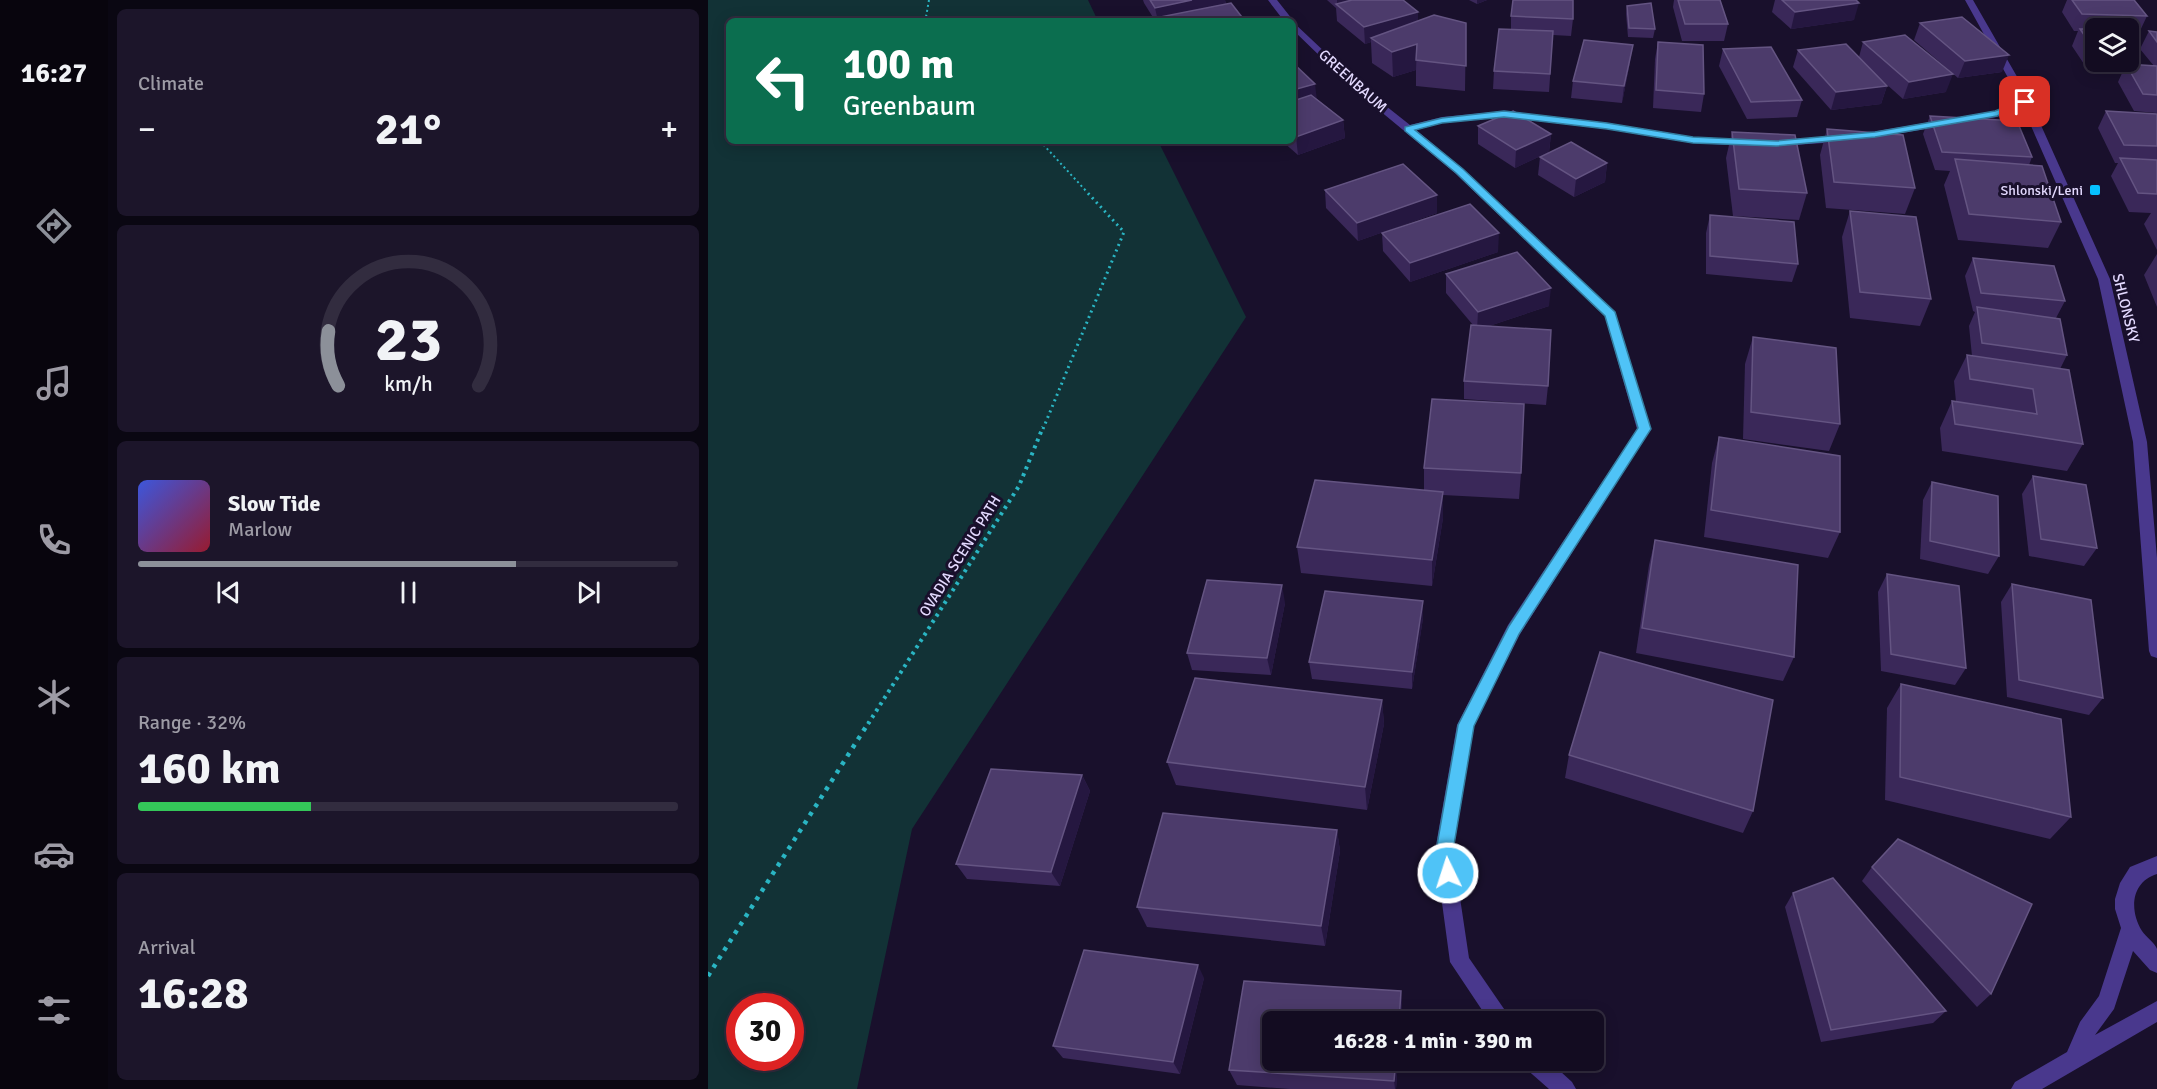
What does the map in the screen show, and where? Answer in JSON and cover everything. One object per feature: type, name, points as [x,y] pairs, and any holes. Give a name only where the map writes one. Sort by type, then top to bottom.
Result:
[{"type":"street","points":[[1272,0],[1287,18]]},
{"type":"street","name":"SHLONSKY","points":[[1969,0],[2025,102],[2104,279],[2140,442],[2157,651]]},
{"type":"street","name":"GREENBAUM","points":[[1296,28],[1359,89],[1459,171],[1611,315],[1644,429],[1514,630],[1466,725],[1444,851],[1460,962],[1495,1011]]},
{"type":"street","points":[[1408,129],[1442,120],[1504,114],[1607,126],[1693,140],[1776,144],[1854,138],[1909,129],[1997,114],[2025,102]]},
{"type":"street","points":[[2157,865],[2139,870],[2129,880],[2124,894],[2125,911],[2130,929],[2157,963]]},
{"type":"street","points":[[2074,1059],[2087,1029],[2107,1002],[2130,929]]},
{"type":"street","points":[[2022,1089],[2157,1011]]},
{"type":"street","points":[[1544,1071],[1565,1089]]},
{"type":"path","points":[[927,18],[928,0]]},
{"type":"path","name":"OVADIA SCENIC PATH","points":[[708,976],[1019,486],[1124,232],[1043,144]]},
{"type":"green space","points":[[708,0],[1088,0],[1097,18],[726,18],[726,144],[1160,144],[1246,317],[912,829],[857,1089],[708,1089]]},
{"type":"building","points":[[1150,0],[1192,0],[1155,8]]},
{"type":"building","points":[[1352,0],[1403,0],[1418,12],[1364,27],[1336,4]]},
{"type":"building","points":[[1513,0],[1573,0],[1573,19],[1511,16]]},
{"type":"building","points":[[1678,0],[1720,0],[1728,24],[1685,24]]},
{"type":"building","points":[[1782,0],[1856,0],[1859,3],[1795,12]]},
{"type":"building","points":[[2072,0],[2134,0],[2147,16],[2082,14]]},
{"type":"building","points":[[1231,3],[1243,18],[1155,18]]},
{"type":"building","points":[[1651,3],[1655,29],[1629,28],[1627,6]]},
{"type":"building","points":[[1434,15],[1466,23],[1466,66],[1416,60],[1417,44],[1392,52],[1371,38]]},
{"type":"building","points":[[1962,17],[2009,55],[1965,61],[1920,23]]},
{"type":"building","points":[[1499,29],[1553,31],[1550,74],[1494,71]]},
{"type":"building","points":[[2149,31],[2157,32],[2157,42]]},
{"type":"building","points":[[1905,35],[1953,74],[1909,82],[1863,42]]},
{"type":"building","points":[[1584,40],[1633,45],[1624,86],[1573,81]]},
{"type":"building","points":[[1658,42],[1703,45],[1704,94],[1656,90]]},
{"type":"building","points":[[1846,44],[1887,86],[1836,92],[1798,50]]},
{"type":"building","points":[[1771,47],[1802,100],[1751,102],[1723,49]]},
{"type":"building","points":[[2139,65],[2157,66],[2157,95],[2143,94],[2131,72],[2139,72]]},
{"type":"building","points":[[1296,66],[1315,84],[1296,89]]},
{"type":"building","points":[[1311,95],[1343,120],[1296,137],[1296,100]]},
{"type":"building","points":[[1513,111],[1551,134],[1516,150],[1478,126]]},
{"type":"building","points":[[2106,111],[2157,114],[2157,146],[2124,145]]},
{"type":"building","points":[[1930,116],[2017,121],[2032,157],[1942,152]]},
{"type":"building","points":[[1827,129],[1903,135],[1915,188],[1834,182]]},
{"type":"building","points":[[1732,132],[1795,135],[1807,193],[1739,189]]},
{"type":"building","points":[[1571,142],[1607,163],[1576,179],[1540,157]]},
{"type":"building","points":[[2120,158],[2157,160],[2157,194],[2138,193]]},
{"type":"building","points":[[1955,159],[2042,166],[2061,222],[1969,214]]},
{"type":"building","points":[[1403,164],[1437,195],[1357,223],[1325,190]]},
{"type":"building","points":[[1470,204],[1499,233],[1410,263],[1382,233]]},
{"type":"building","points":[[1850,211],[1916,217],[1931,299],[1860,292]]},
{"type":"building","points":[[1710,215],[1794,222],[1798,264],[1710,256]]},
{"type":"building","points":[[1517,252],[1551,288],[1478,312],[1446,274]]},
{"type":"building","points":[[1973,258],[2054,266],[2065,301],[1981,293]]},
{"type":"building","points":[[1977,307],[2060,319],[2067,355],[1982,343]]},
{"type":"building","points":[[1471,325],[1551,330],[1548,386],[1464,381]]},
{"type":"building","points":[[1753,337],[1836,348],[1840,424],[1751,412]]},
{"type":"building","points":[[1967,355],[2069,370],[2083,444],[1955,424],[1952,401],[2037,414],[2033,389],[1970,379]]},
{"type":"building","points":[[1432,399],[1524,404],[1521,473],[1424,468]]},
{"type":"building","points":[[1719,437],[1840,456],[1840,532],[1711,510]]},
{"type":"building","points":[[2033,476],[2086,485],[2097,548],[2041,539]]},
{"type":"building","points":[[1315,480],[1443,492],[1432,560],[1297,547]]},
{"type":"building","points":[[1932,482],[1998,496],[1999,556],[1930,541]]},
{"type":"building","points":[[1655,540],[1798,565],[1794,657],[1642,628]]},
{"type":"building","points":[[1887,574],[1959,586],[1966,668],[1891,654]]},
{"type":"building","points":[[1207,580],[1282,585],[1267,658],[1187,653]]},
{"type":"building","points":[[2012,584],[2091,600],[2103,698],[2019,680]]},
{"type":"building","points":[[1325,591],[1423,601],[1412,672],[1309,662]]},
{"type":"building","points":[[1600,652],[1773,700],[1753,811],[1569,755]]},
{"type":"building","points":[[1195,678],[1382,700],[1365,787],[1167,762]]},
{"type":"building","points":[[1901,684],[2061,719],[2071,817],[1900,777]]},
{"type":"building","points":[[991,769],[1082,775],[1051,872],[956,864]]},
{"type":"building","points":[[1163,813],[1337,830],[1321,926],[1137,907]]},
{"type":"building","points":[[1898,839],[2032,904],[1991,994],[1872,867]]},
{"type":"building","points":[[1833,878],[1946,1011],[1831,1030],[1793,893]]},
{"type":"building","points":[[1084,950],[1198,965],[1173,1062],[1053,1046]]},
{"type":"building","points":[[1244,981],[1401,991],[1400,1011],[1262,1011],[1262,1071],[1395,1071],[1394,1081],[1229,1070]]},
{"type":"place","name":"Shlonski/Leni","points":[[2095,190]]},
{"type":"route","points":[[1448,873],[1444,851],[1466,725],[1514,630],[1644,429],[1611,315],[1459,171],[1408,129],[1442,120],[1504,114],[1607,126],[1693,140],[1776,144],[1854,138],[1997,114],[2025,102]]}]
